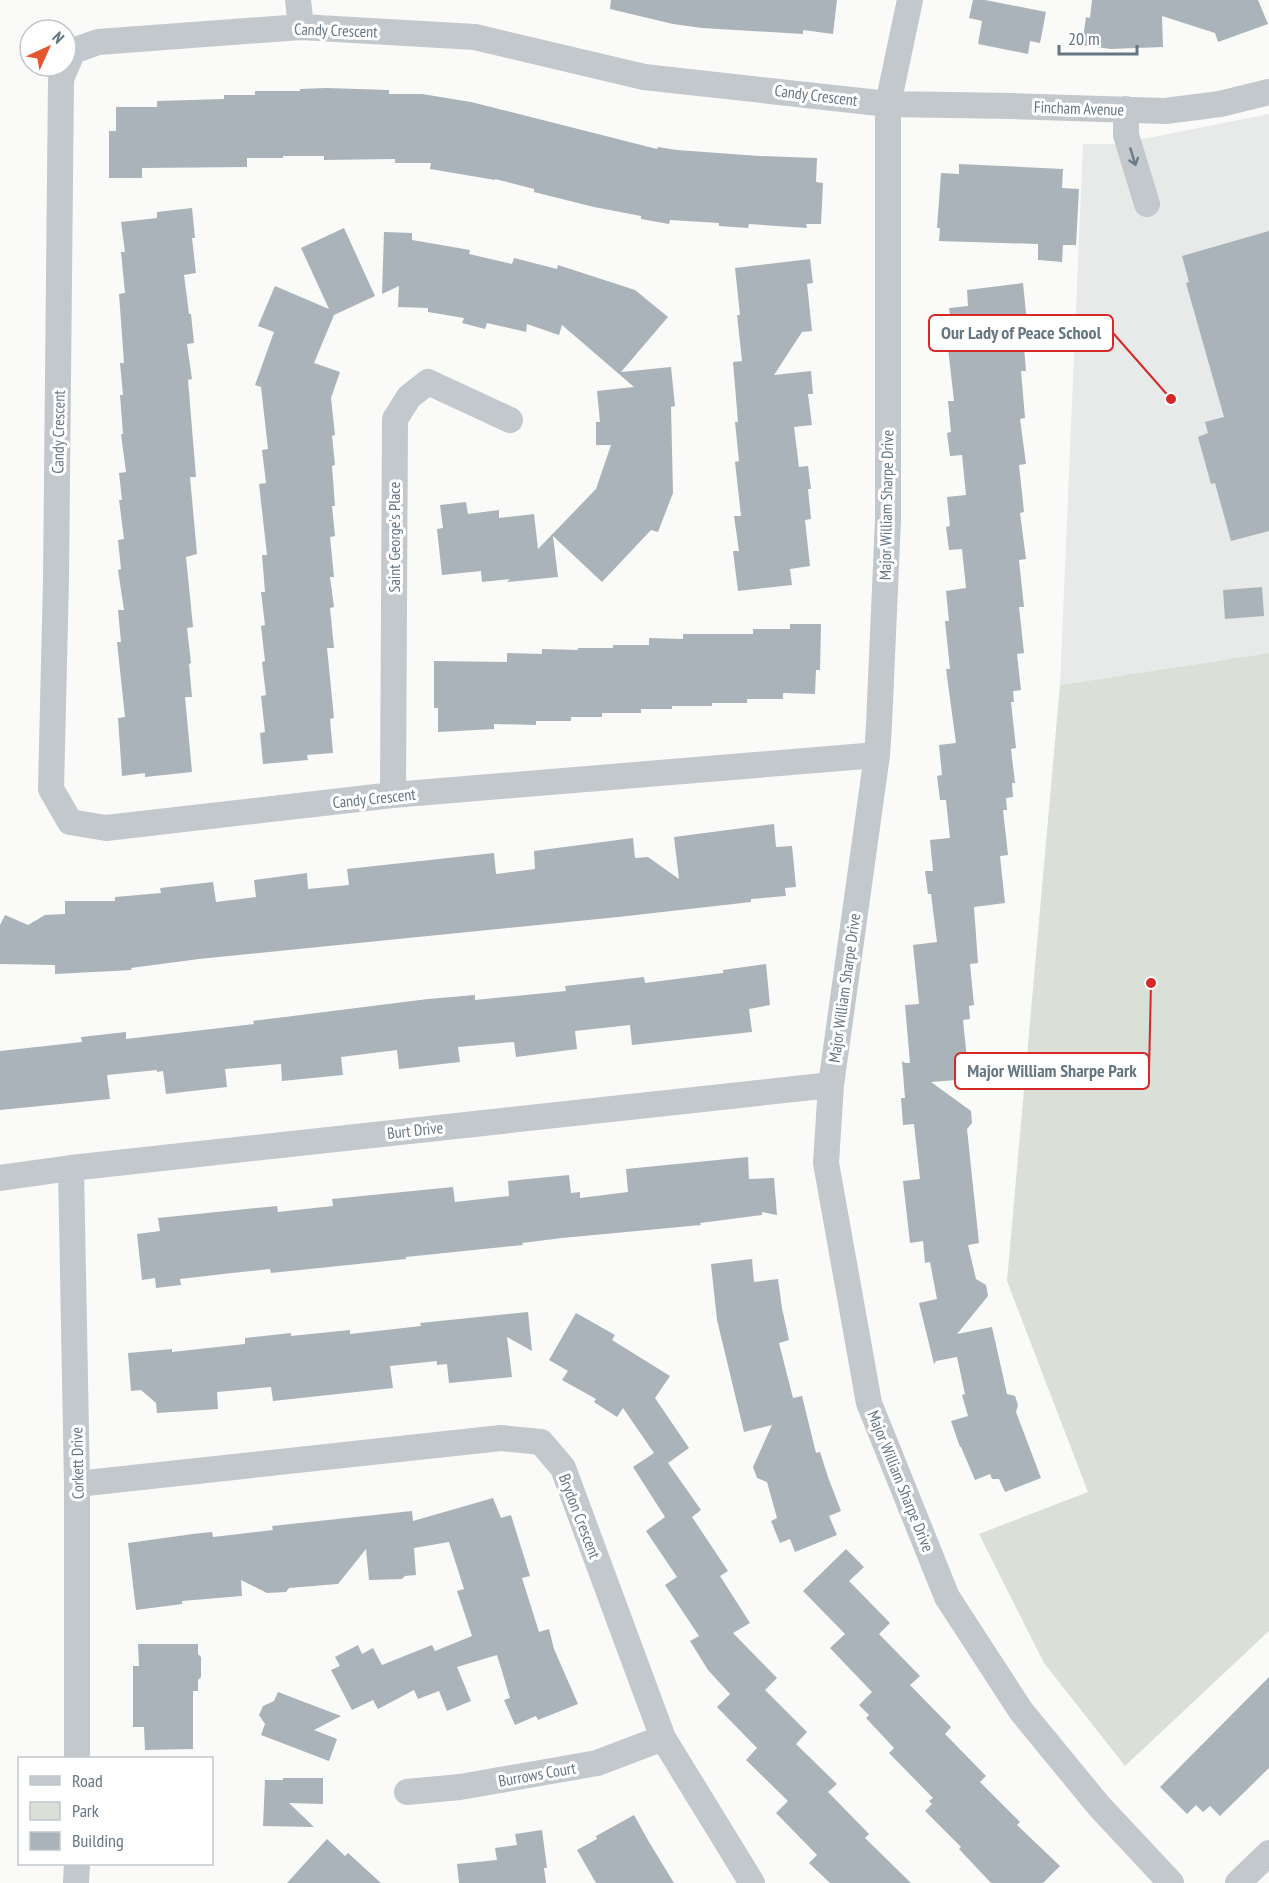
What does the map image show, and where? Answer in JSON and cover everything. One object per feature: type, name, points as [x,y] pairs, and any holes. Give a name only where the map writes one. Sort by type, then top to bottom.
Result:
[{"type":"street","points":[[298,0],[301,27]]},
{"type":"street","name":"Major William Sharpe Drive","points":[[910,0],[888,104],[888,520],[877,754],[831,1084],[826,1163],[869,1403],[947,1597],[1021,1711],[1099,1806],[1172,1883]]},
{"type":"street","name":"Candy Crescent","points":[[877,754],[393,795],[106,828],[70,822],[51,789],[56,579],[61,79],[73,51],[98,42],[301,27],[475,37],[644,77],[888,104]]},
{"type":"street","name":"Fincham Avenue","points":[[888,104],[1164,111],[1220,104],[1269,92]]},
{"type":"street","points":[[1126,109],[1126,135],[1148,204]]},
{"type":"street","name":"Saint George's Place","points":[[393,795],[395,419],[409,397],[428,382],[510,420]]},
{"type":"street","name":"Burt Drive","points":[[0,1178],[72,1168],[831,1084]]},
{"type":"street","name":"Corkett Drive","points":[[72,1168],[77,1484],[77,1757]]},
{"type":"street","name":"Brydon Crescent","points":[[77,1484],[501,1437],[541,1442],[563,1468],[663,1738],[752,1883]]},
{"type":"street","name":"Burrows Court","points":[[407,1792],[460,1787],[597,1763],[663,1738]]},
{"type":"street","points":[[1238,1883],[1269,1853]]},
{"type":"street","points":[[76,1865],[76,1883]]},
{"type":"shaded area","points":[[1269,114],[1269,653],[1060,685],[1083,144],[1118,144]]},
{"type":"green space","points":[[1269,653],[1269,1631],[1125,1766],[1044,1663],[979,1534],[1088,1492],[1007,1281],[1060,685]]},
{"type":"building","points":[[611,0],[837,0],[833,34],[803,30],[803,34],[673,24],[610,9]]},
{"type":"building","points":[[973,0],[985,0],[1046,12],[1040,43],[1030,41],[1028,54],[978,44],[982,21],[969,18]]},
{"type":"building","points":[[1092,0],[1258,0],[1268,24],[1218,42],[1215,33],[1162,16],[1163,47],[1111,49],[1082,45],[1086,17],[1090,18]]},
{"type":"building","points":[[300,89],[389,90],[389,94],[422,94],[471,102],[657,149],[658,147],[759,156],[817,158],[816,182],[823,183],[821,224],[806,224],[807,228],[749,224],[748,228],[719,226],[719,223],[670,220],[669,224],[534,192],[534,189],[495,179],[430,169],[431,163],[395,163],[395,159],[324,160],[324,156],[247,158],[247,167],[142,168],[142,178],[109,178],[109,131],[116,131],[116,107],[157,107],[157,101],[224,99],[224,95],[255,95],[255,91],[300,91]]},
{"type":"building","points":[[959,164],[1063,169],[1062,188],[1079,189],[1076,245],[1063,245],[1062,262],[1038,260],[1038,244],[939,241],[940,228],[937,228],[941,173],[959,174]]},
{"type":"building","points":[[192,208],[195,238],[192,238],[196,273],[184,275],[194,343],[187,344],[192,379],[188,380],[196,477],[190,477],[197,554],[186,557],[193,627],[187,628],[192,697],[185,697],[192,772],[145,777],[145,773],[122,776],[118,718],[125,717],[117,642],[121,642],[118,610],[124,610],[118,570],[121,569],[118,540],[124,539],[119,500],[122,500],[119,473],[126,472],[121,434],[123,434],[120,395],[123,395],[120,363],[124,363],[119,294],[125,293],[121,252],[125,252],[121,222],[157,218],[157,212]]},
{"type":"building","points":[[344,228],[375,296],[334,315],[314,363],[340,372],[331,398],[335,435],[332,436],[335,465],[332,466],[335,506],[332,506],[335,536],[330,537],[334,577],[330,577],[334,607],[330,608],[334,648],[327,648],[334,718],[330,719],[333,753],[307,755],[308,760],[263,764],[260,733],[265,732],[261,696],[266,695],[261,626],[265,625],[261,592],[265,592],[262,555],[267,555],[259,484],[266,483],[262,450],[268,449],[261,387],[255,385],[274,332],[258,326],[275,286],[329,309],[301,248]]},
{"type":"building","points":[[1269,231],[1269,531],[1231,541],[1215,483],[1211,484],[1198,437],[1208,433],[1205,422],[1224,417],[1186,283],[1189,282],[1182,256]]},
{"type":"building","points":[[384,232],[412,233],[412,240],[470,250],[469,254],[512,264],[514,258],[557,269],[558,265],[635,290],[668,317],[621,372],[671,367],[675,406],[671,407],[673,493],[658,532],[651,530],[602,582],[553,536],[558,577],[482,582],[481,571],[442,575],[437,529],[443,528],[440,505],[466,502],[468,514],[499,510],[499,518],[534,514],[538,549],[596,489],[611,445],[596,445],[596,422],[600,422],[597,391],[634,387],[562,325],[559,335],[527,324],[526,332],[487,323],[485,329],[462,323],[464,318],[428,312],[428,308],[398,307],[399,286],[382,294]]},
{"type":"building","points":[[810,259],[813,283],[807,284],[812,331],[802,332],[774,375],[811,371],[813,394],[808,394],[812,425],[794,427],[799,467],[808,466],[811,489],[808,489],[811,519],[805,520],[810,566],[790,569],[792,585],[738,591],[733,551],[739,551],[734,516],[741,516],[735,462],[739,461],[733,362],[742,361],[735,268]]},
{"type":"building","points":[[1023,283],[1027,323],[1022,324],[1026,371],[1021,371],[1025,418],[1020,419],[1026,464],[1019,465],[1024,512],[1020,513],[1026,559],[1019,560],[1024,607],[1019,607],[1024,653],[1017,654],[1021,690],[1013,691],[1014,702],[1011,702],[1016,748],[1011,749],[1015,783],[1012,783],[1013,797],[1006,798],[1007,810],[1003,810],[1008,855],[1000,856],[1005,903],[974,907],[978,963],[970,964],[974,1005],[969,1006],[970,1019],[963,1020],[969,1079],[931,1082],[971,1111],[972,1123],[967,1129],[979,1243],[968,1245],[976,1279],[986,1285],[988,1296],[957,1334],[992,1327],[1007,1394],[1015,1396],[1018,1405],[1016,1412],[1041,1478],[1005,1492],[999,1479],[992,1479],[990,1474],[975,1480],[960,1447],[951,1421],[968,1416],[962,1395],[965,1394],[957,1357],[936,1361],[934,1364],[919,1303],[937,1299],[930,1262],[925,1263],[923,1241],[910,1243],[903,1181],[920,1179],[914,1124],[903,1125],[901,1098],[905,1098],[902,1061],[910,1063],[905,1005],[919,1004],[913,945],[937,942],[931,894],[928,894],[925,871],[933,871],[930,840],[950,838],[946,800],[940,800],[937,776],[942,775],[939,745],[956,743],[946,669],[950,669],[945,621],[949,621],[946,591],[966,588],[962,549],[949,550],[946,527],[950,526],[947,497],[966,495],[962,455],[950,456],[947,433],[951,432],[948,401],[954,401],[947,339],[953,338],[949,308],[968,306],[967,290]]},
{"type":"building","points":[[1262,587],[1264,616],[1225,619],[1223,590]]},
{"type":"building","points":[[790,624],[821,624],[820,670],[816,670],[815,694],[783,693],[783,699],[747,699],[747,703],[712,703],[712,706],[672,706],[672,709],[641,709],[641,713],[602,713],[602,717],[571,717],[571,721],[536,721],[536,725],[494,724],[494,729],[438,732],[438,708],[434,708],[434,661],[507,662],[507,653],[542,654],[542,649],[578,650],[578,648],[613,648],[613,645],[649,645],[649,638],[683,639],[683,634],[753,634],[753,629],[790,629]]},
{"type":"building","points":[[774,824],[776,847],[792,846],[796,887],[785,888],[786,896],[618,917],[199,959],[131,968],[132,970],[55,974],[55,965],[0,964],[0,925],[5,915],[28,925],[45,915],[65,914],[65,901],[115,901],[115,897],[161,893],[160,888],[213,882],[216,902],[256,897],[254,880],[307,873],[308,889],[349,885],[347,869],[494,853],[496,874],[535,869],[534,851],[633,838],[635,858],[648,857],[679,879],[674,837]]},
{"type":"building","points":[[766,964],[770,1005],[749,1009],[752,1032],[632,1045],[630,1025],[575,1031],[577,1049],[516,1057],[514,1042],[458,1047],[460,1062],[399,1069],[397,1050],[341,1057],[343,1075],[282,1081],[281,1064],[225,1069],[227,1087],[166,1094],[163,1071],[107,1075],[110,1099],[0,1110],[0,1051],[82,1042],[81,1037],[126,1032],[126,1039],[254,1024],[253,1021],[428,999],[475,995],[475,1000],[566,991],[565,986],[644,977],[645,983],[723,973],[723,970]]},
{"type":"building","points":[[748,1157],[749,1179],[774,1178],[777,1215],[762,1212],[762,1215],[700,1223],[701,1225],[562,1238],[522,1243],[523,1245],[406,1257],[406,1259],[271,1273],[270,1269],[180,1279],[181,1285],[156,1288],[155,1278],[142,1280],[137,1234],[160,1231],[158,1218],[277,1206],[278,1212],[333,1206],[332,1199],[453,1187],[455,1202],[509,1196],[508,1181],[569,1175],[571,1193],[580,1192],[580,1198],[628,1192],[626,1169]]},
{"type":"building","points":[[752,1259],[754,1282],[778,1279],[789,1340],[779,1343],[793,1398],[802,1396],[816,1453],[820,1452],[841,1511],[829,1516],[837,1535],[795,1552],[790,1539],[780,1543],[771,1521],[777,1518],[767,1482],[757,1478],[753,1467],[772,1425],[744,1432],[717,1320],[711,1264]]},
{"type":"building","points":[[528,1312],[532,1351],[507,1337],[512,1377],[449,1383],[447,1364],[437,1365],[437,1361],[390,1366],[393,1388],[273,1401],[271,1387],[217,1392],[218,1409],[157,1413],[156,1403],[141,1390],[131,1391],[128,1353],[172,1349],[172,1352],[245,1344],[245,1338],[291,1333],[291,1336],[350,1330],[350,1334],[421,1326],[420,1323]]},
{"type":"building","points":[[576,1313],[615,1335],[612,1340],[670,1376],[655,1398],[689,1448],[668,1463],[701,1510],[692,1517],[728,1571],[720,1576],[750,1623],[733,1633],[777,1678],[765,1690],[807,1732],[796,1744],[837,1784],[828,1792],[869,1834],[865,1838],[911,1883],[830,1883],[809,1863],[817,1855],[776,1813],[788,1801],[746,1760],[757,1748],[717,1707],[730,1694],[708,1670],[690,1641],[699,1636],[665,1585],[677,1577],[646,1531],[665,1517],[633,1467],[654,1453],[623,1408],[617,1417],[594,1402],[596,1399],[562,1380],[568,1371],[549,1360]]},
{"type":"building","points":[[493,1498],[501,1518],[511,1515],[530,1576],[522,1578],[539,1632],[549,1629],[554,1649],[578,1704],[538,1720],[536,1716],[515,1725],[504,1700],[510,1698],[497,1655],[457,1667],[471,1701],[447,1711],[439,1691],[418,1699],[414,1690],[378,1709],[373,1700],[352,1710],[331,1670],[340,1666],[335,1657],[358,1645],[362,1654],[373,1648],[382,1665],[432,1645],[435,1651],[472,1636],[457,1591],[464,1589],[449,1542],[414,1548],[416,1575],[405,1576],[402,1579],[369,1580],[366,1549],[338,1584],[289,1588],[286,1592],[267,1593],[241,1580],[242,1596],[182,1601],[182,1604],[136,1610],[128,1543],[212,1532],[213,1537],[273,1530],[272,1526],[412,1511],[413,1521]]},
{"type":"building","points":[[846,1549],[864,1567],[849,1581],[890,1623],[879,1634],[920,1676],[910,1685],[951,1727],[945,1734],[986,1776],[980,1782],[1020,1822],[1017,1825],[1060,1866],[1043,1883],[991,1883],[959,1849],[961,1847],[925,1811],[932,1804],[929,1801],[933,1798],[889,1753],[894,1748],[866,1718],[869,1715],[859,1705],[872,1692],[830,1648],[845,1634],[803,1591]]},
{"type":"building","points":[[138,1644],[198,1644],[198,1654],[201,1657],[201,1677],[198,1680],[198,1691],[193,1691],[193,1749],[145,1750],[144,1727],[133,1727],[133,1666],[139,1666]]},
{"type":"building","points":[[1269,1677],[1269,1768],[1220,1816],[1210,1806],[1203,1812],[1196,1805],[1187,1814],[1160,1787]]},
{"type":"building","points":[[278,1692],[341,1716],[314,1730],[337,1739],[329,1761],[261,1735],[265,1724],[259,1715],[263,1706],[274,1701]]},
{"type":"building","points":[[283,1778],[323,1778],[323,1804],[289,1803],[314,1827],[263,1826],[265,1780],[283,1780]]},
{"type":"building","points":[[634,1815],[674,1883],[596,1883],[577,1850],[597,1839],[596,1836]]},
{"type":"building","points":[[542,1830],[547,1868],[544,1868],[546,1883],[459,1883],[457,1864],[497,1860],[495,1848],[517,1845],[515,1834]]},
{"type":"building","points":[[327,1839],[345,1856],[348,1853],[381,1883],[287,1883]]},
{"type":"place","name":"Our Lady of Peace School","points":[[1171,399]]},
{"type":"place","name":"Major William Sharpe Park","points":[[1151,983]]}]
